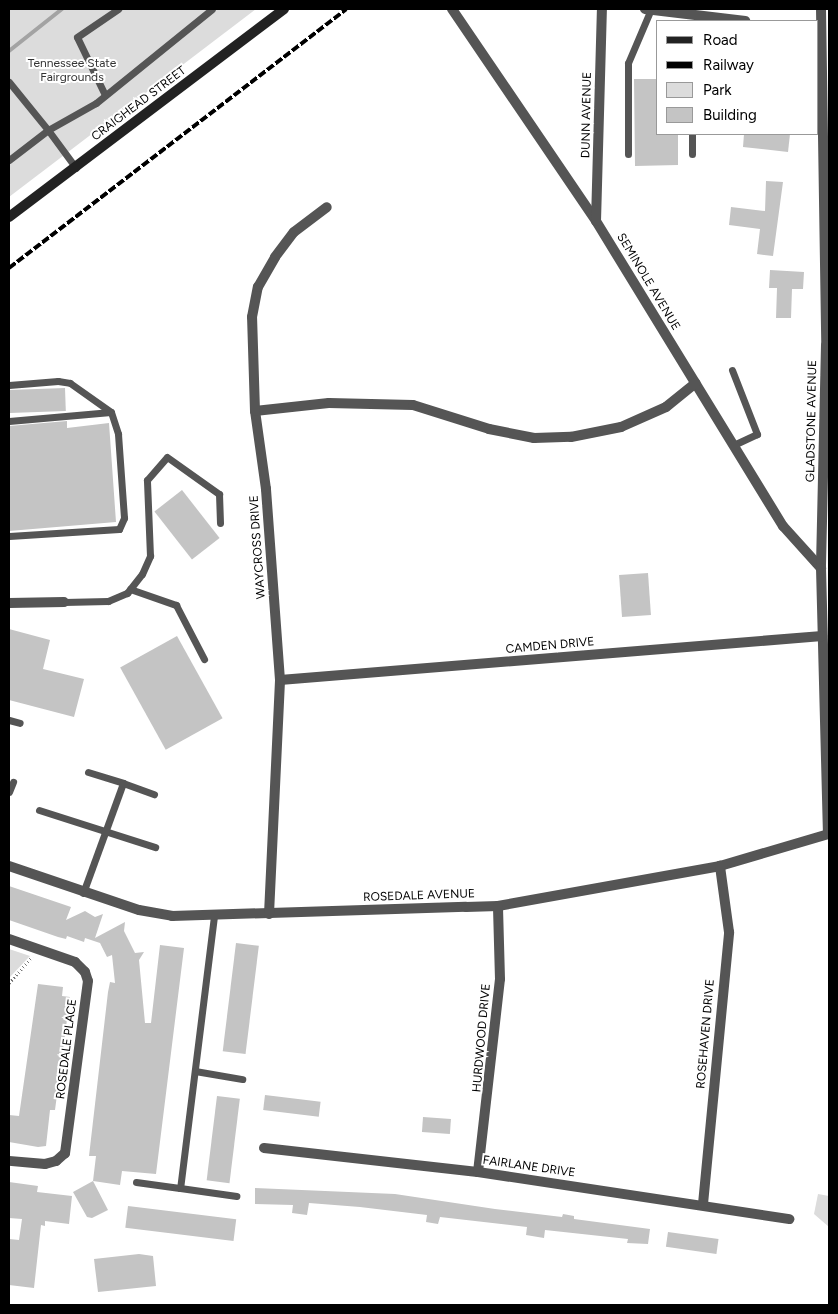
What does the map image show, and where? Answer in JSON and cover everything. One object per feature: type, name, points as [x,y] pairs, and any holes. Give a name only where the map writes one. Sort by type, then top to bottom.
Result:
[{"type":"street","name":"CRAIGHEAD STREET","points":[[9,217],[284,9]]},
{"type":"street","name":"SEMINOLE AVENUE","points":[[452,9],[596,221],[782,526],[821,568]]},
{"type":"street","name":"DUNN AVENUE","points":[[596,221],[602,9]]},
{"type":"street","points":[[648,9],[730,20]]},
{"type":"street","name":"GLADSTONE AVENUE","points":[[821,9],[827,345],[821,568],[822,636],[827,701],[829,834]]},
{"type":"street","name":"WAYCROSS DRIVE","points":[[269,914],[280,680],[266,489],[255,411],[252,317],[258,287],[275,257],[294,232],[327,207]]},
{"type":"street","points":[[255,411],[329,403],[413,405],[489,429],[534,438],[571,437],[621,427],[666,407],[696,383]]},
{"type":"street","points":[[9,603],[64,602]]},
{"type":"street","name":"CAMDEN DRIVE","points":[[280,680],[822,636]]},
{"type":"street","name":"ROSEDALE AVENUE","points":[[9,866],[83,893],[156,914],[214,916],[498,906],[720,866],[829,834]]},
{"type":"street","name":"ROSEHAVEN DRIVE","points":[[703,1204],[729,932],[720,866]]},
{"type":"street","name":"HURDWOOD DRIVE","points":[[478,1172],[500,979],[498,906]]},
{"type":"street","name":"ROSEDALE PLACE","points":[[9,938],[75,962],[85,972],[88,981],[69,1138],[65,1153],[54,1162],[9,1161]]},
{"type":"street","name":"FAIRLANE DRIVE","points":[[264,1148],[478,1172],[703,1204],[789,1219]]},
{"type":"lane","points":[[105,95],[77,37],[118,9]]},
{"type":"lane","points":[[9,160],[48,130],[96,103],[212,9]]},
{"type":"lane","points":[[628,154],[628,63],[648,9]]},
{"type":"lane","points":[[9,82],[76,168]]},
{"type":"lane","points":[[692,135],[692,154]]},
{"type":"lane","points":[[732,370],[757,434],[733,445]]},
{"type":"lane","points":[[9,385],[58,381],[70,383],[111,412],[118,434],[124,526],[119,529],[9,536]]},
{"type":"lane","points":[[9,421],[111,412]]},
{"type":"lane","points":[[64,602],[108,601],[130,589],[142,574],[150,556],[147,480],[167,457],[219,494],[220,522]]},
{"type":"lane","points":[[130,589],[176,605],[204,659]]},
{"type":"lane","points":[[9,720],[20,722]]},
{"type":"lane","points":[[88,772],[154,794]]},
{"type":"lane","points":[[9,792],[13,782]]},
{"type":"lane","points":[[83,893],[123,783]]},
{"type":"lane","points":[[39,810],[155,848]]},
{"type":"lane","points":[[180,1188],[214,916]]},
{"type":"lane","points":[[195,1071],[242,1079]]},
{"type":"lane","points":[[136,1182],[236,1196]]},
{"type":"path","points":[[9,983],[39,949]]},
{"type":"green space","name":"Tennessee State Fairgrounds","points":[[9,9],[256,9],[9,197]]},
{"type":"green space","points":[[9,949],[30,956],[9,978]]},
{"type":"green space","points":[[818,1194],[829,1196],[829,1227],[814,1214]]},
{"type":"building","points":[[634,79],[656,79],[656,135],[678,135],[678,165],[635,166]]},
{"type":"building","points":[[744,135],[790,135],[788,152],[743,147]]},
{"type":"building","points":[[766,181],[783,182],[773,256],[757,254],[760,229],[729,225],[731,207],[765,211]]},
{"type":"building","points":[[770,270],[804,272],[803,289],[792,289],[791,318],[776,318],[777,288],[769,288]]},
{"type":"building","points":[[65,388],[66,411],[10,413],[9,390]]},
{"type":"building","points":[[67,421],[67,428],[109,423],[116,522],[9,531],[9,426]]},
{"type":"building","points":[[182,490],[220,538],[192,560],[154,512]]},
{"type":"building","points":[[648,573],[651,615],[622,617],[619,575]]},
{"type":"building","points":[[9,629],[50,640],[43,669],[84,679],[74,717],[9,700]]},
{"type":"building","points":[[177,636],[223,718],[166,750],[120,668]]},
{"type":"building","points":[[9,886],[71,907],[66,920],[85,911],[95,917],[103,914],[95,938],[125,922],[124,931],[135,953],[144,952],[139,960],[145,1023],[151,1023],[160,945],[184,948],[156,1174],[122,1171],[120,1185],[93,1181],[96,1156],[89,1156],[108,992],[110,982],[115,983],[112,955],[107,957],[100,943],[85,938],[84,942],[67,936],[66,939],[58,937],[9,920]]},
{"type":"building","points":[[236,943],[259,946],[246,1054],[223,1051]]},
{"type":"building","points":[[38,984],[63,987],[62,996],[70,997],[55,1110],[50,1110],[46,1146],[38,1147],[9,1142],[9,1115],[19,1116]]},
{"type":"building","points":[[265,1095],[321,1102],[319,1117],[263,1110]]},
{"type":"building","points":[[217,1096],[240,1099],[229,1183],[207,1180]]},
{"type":"building","points":[[423,1117],[451,1119],[450,1134],[422,1132]]},
{"type":"building","points":[[93,1181],[108,1210],[92,1218],[87,1217],[73,1192]]},
{"type":"building","points":[[9,1182],[38,1186],[37,1192],[72,1196],[69,1224],[45,1221],[45,1226],[41,1225],[34,1288],[9,1285],[9,1239],[19,1240],[22,1219],[9,1218]]},
{"type":"building","points":[[255,1188],[395,1194],[562,1217],[563,1214],[574,1216],[574,1219],[650,1229],[648,1244],[627,1243],[628,1239],[545,1230],[544,1238],[526,1235],[527,1227],[440,1217],[438,1224],[426,1222],[427,1215],[360,1207],[309,1203],[307,1215],[292,1213],[293,1205],[255,1204]]},
{"type":"building","points":[[128,1206],[236,1219],[234,1241],[125,1228]]},
{"type":"building","points":[[668,1232],[719,1239],[716,1254],[666,1247]]},
{"type":"building","points":[[139,1254],[153,1256],[156,1286],[98,1292],[94,1259]]},
{"type":"waterway","points":[[9,51],[62,9]]},
{"type":"railway","points":[[9,268],[346,9]]}]
